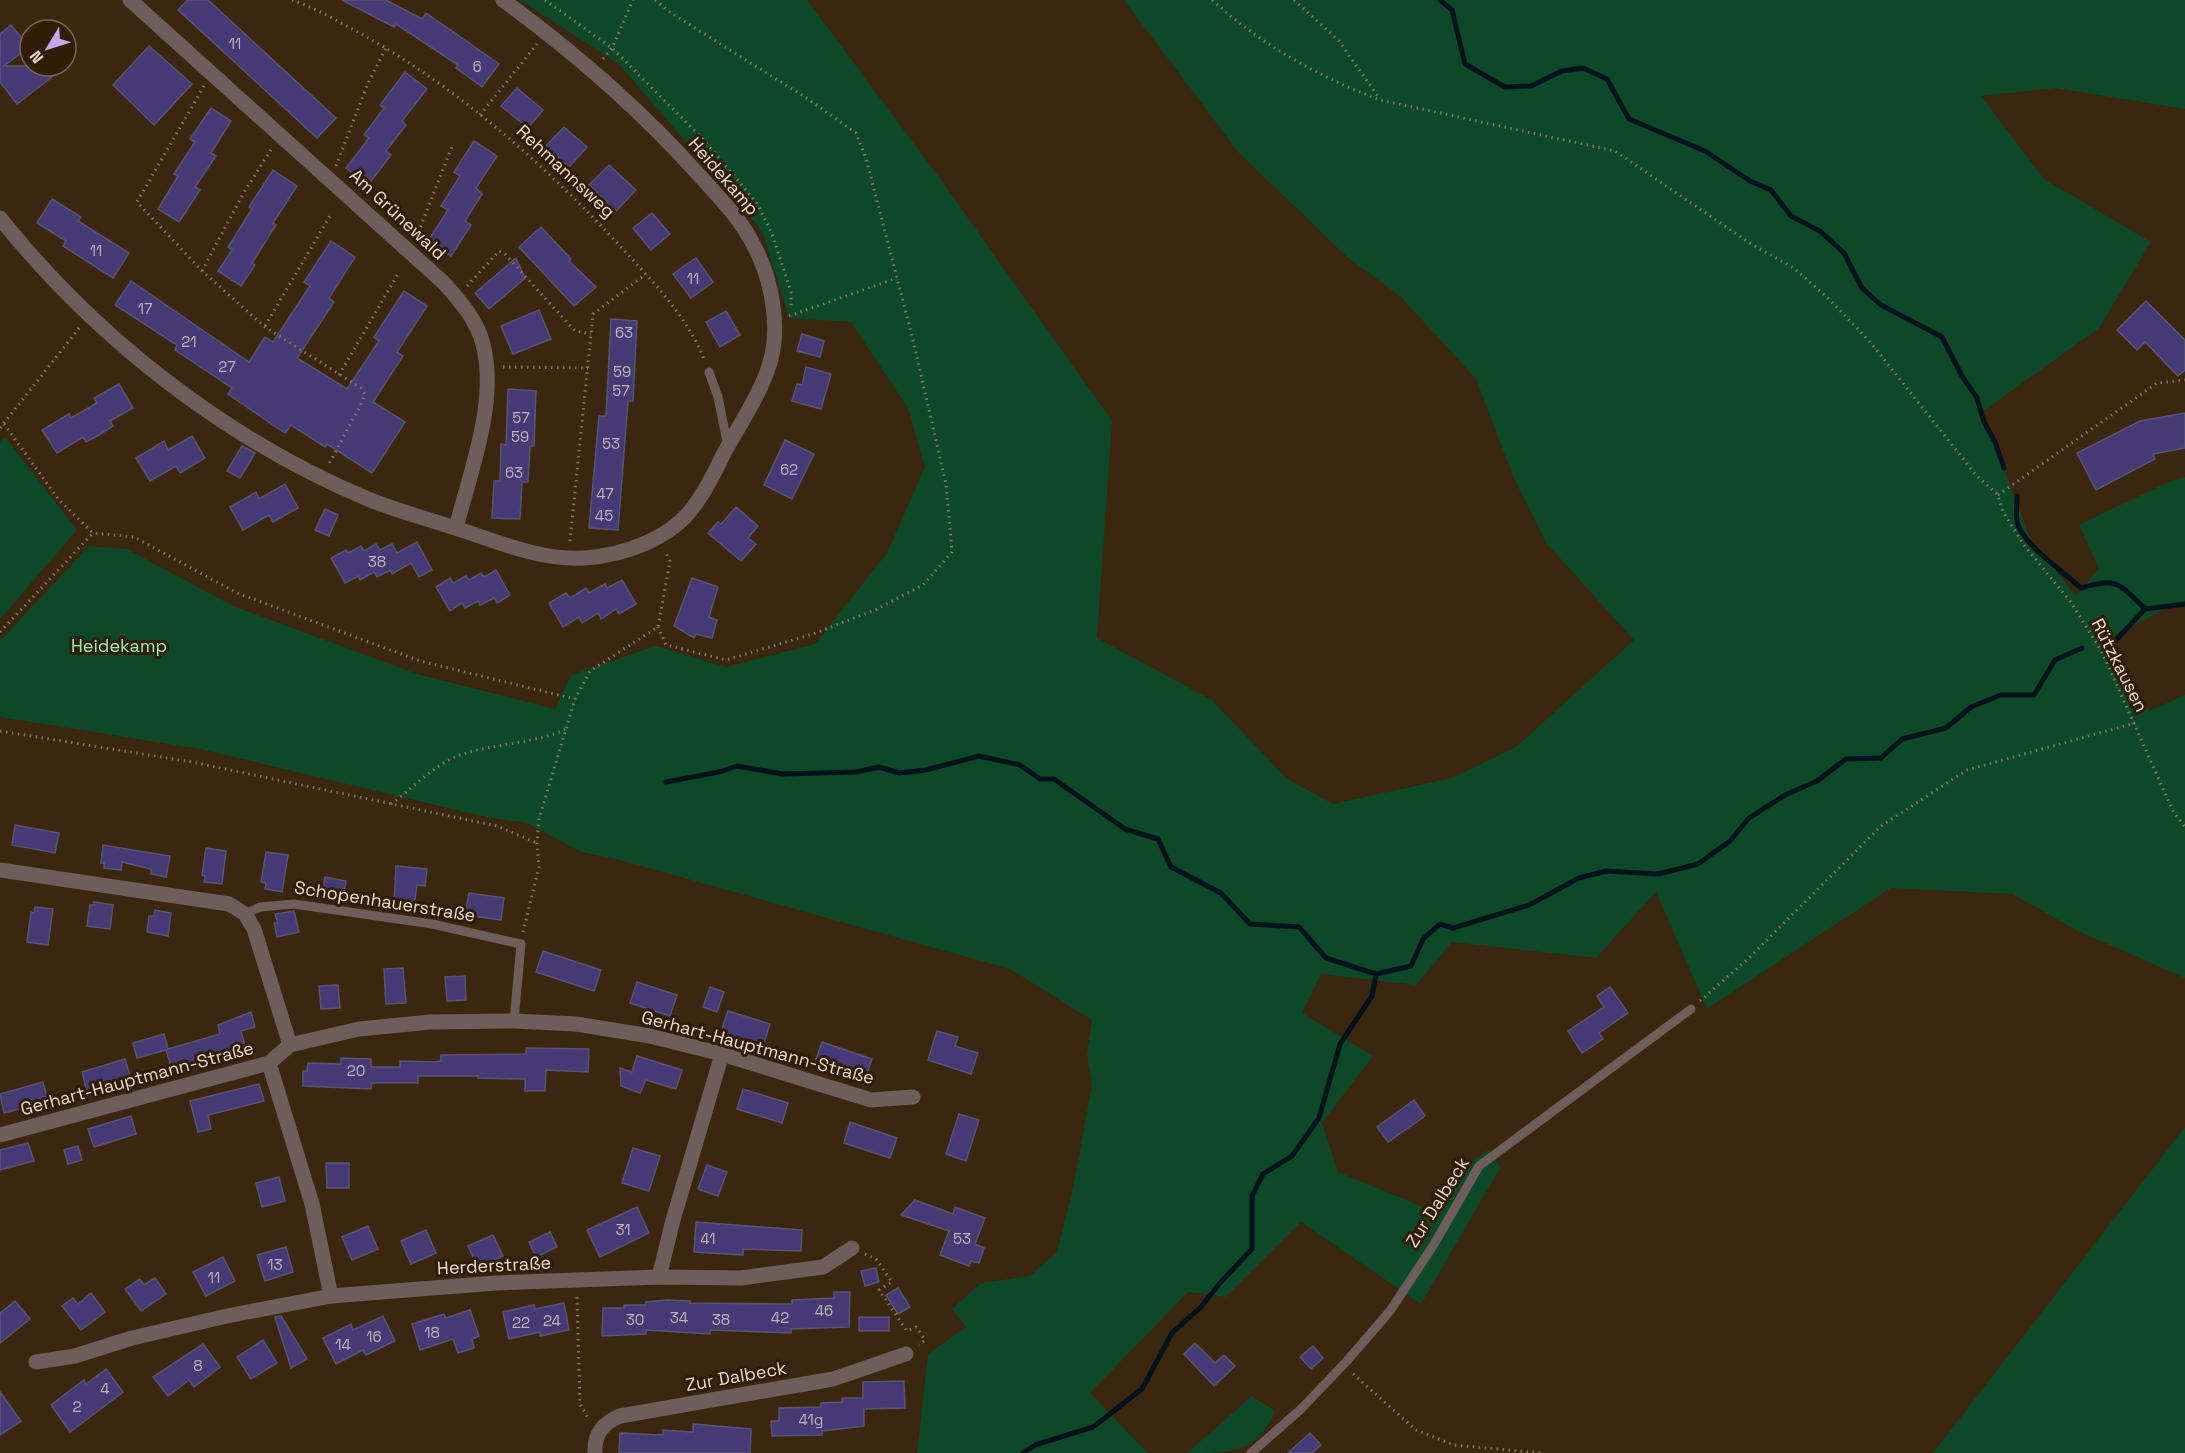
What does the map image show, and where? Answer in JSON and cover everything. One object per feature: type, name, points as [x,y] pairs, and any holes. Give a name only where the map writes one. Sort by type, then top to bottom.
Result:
[{"type":"street","name":"Am Grünewald","points":[[130,0],[444,283],[471,315],[483,344],[486,369],[486,408],[456,528]]},
{"type":"street","name":"Heidekamp","points":[[0,218],[38,265],[88,316],[141,361],[197,402],[301,467],[367,498],[543,555],[568,558],[611,554],[657,537],[693,509],[767,372],[774,346],[774,316],[764,270],[754,244],[739,220],[683,156],[594,70],[503,0]]},
{"type":"street","points":[[0,870],[229,904],[245,914],[254,929],[290,1045]]},
{"type":"street","name":"Gerhart-Hauptmann-Straße","points":[[0,1135],[269,1063],[290,1045],[359,1029],[430,1022],[514,1021],[613,1028],[722,1054],[871,1100],[913,1097]]},
{"type":"street","points":[[659,1277],[673,1220],[722,1054]]},
{"type":"street","points":[[269,1063],[312,1204],[332,1296]]},
{"type":"street","name":"Herderstraße","points":[[36,1362],[75,1356],[132,1338],[227,1316],[332,1296],[496,1282],[659,1277],[741,1278],[823,1268],[852,1248]]},
{"type":"street","name":"Zur Dalbeck","points":[[597,1436],[606,1421],[620,1416],[833,1379],[906,1354]]},
{"type":"street","points":[[595,1453],[597,1436]]},
{"type":"lane","points":[[709,372],[718,397],[728,447]]},
{"type":"lane","name":"Schopenhauerstraße","points":[[245,914],[260,907],[294,904],[432,924],[520,944]]},
{"type":"lane","points":[[514,1021],[520,944]]},
{"type":"lane","name":"Zur Dalbeck","points":[[1251,1453],[1301,1409],[1343,1365],[1389,1311],[1433,1246],[1479,1166],[1691,1009]]},
{"type":"path","name":"Rehmannsweg","points":[[292,0],[386,48],[435,79],[480,115],[591,215],[646,274],[676,312],[702,353],[709,372]]},
{"type":"path","points":[[594,70],[612,48],[633,0]]},
{"type":"path","points":[[655,0],[670,13],[808,99],[856,133],[866,158],[897,278],[946,484],[952,552],[923,585],[876,610],[813,634],[726,660],[666,645],[658,627],[670,561],[657,537]]},
{"type":"path","points":[[1212,0],[1235,21],[1297,64],[1380,100],[1615,152],[1751,244],[1794,268],[1830,300],[1871,343],[1976,475],[1998,495],[2157,383],[2185,380]]},
{"type":"path","points":[[1294,0],[1339,41],[1380,100]]},
{"type":"path","points":[[480,115],[535,47]]},
{"type":"path","points":[[334,171],[364,92],[386,48]]},
{"type":"path","points":[[207,82],[137,202],[202,271],[265,327],[361,388],[365,394],[328,465]]},
{"type":"path","points":[[202,271],[244,192],[275,143]]},
{"type":"path","points":[[414,243],[453,144]]},
{"type":"path","points":[[265,327],[331,214]]},
{"type":"path","points":[[469,283],[499,251],[504,253],[575,331],[591,334]]},
{"type":"path","points":[[339,375],[398,274]]},
{"type":"path","points":[[568,558],[593,314],[646,274]]},
{"type":"path","points":[[774,316],[792,316],[897,278]]},
{"type":"path","points":[[0,428],[88,316]]},
{"type":"path","points":[[486,369],[519,366],[588,368]]},
{"type":"path","points":[[4,424],[59,500],[93,533],[134,537],[237,593],[420,661],[575,699]]},
{"type":"path","name":"Rützkausen","points":[[1998,495],[2003,512],[2024,545],[2070,602],[2102,652],[2173,811],[2185,827]]},
{"type":"path","points":[[0,633],[93,533]]},
{"type":"path","points":[[520,944],[539,867],[537,843],[539,819],[575,699],[590,671],[658,627]]},
{"type":"path","points":[[1691,1009],[1750,957],[1881,826],[1967,770],[2135,723]]},
{"type":"path","points":[[391,804],[448,760],[504,743],[555,734],[566,728]]},
{"type":"path","points":[[0,731],[192,762],[497,826],[537,843]]},
{"type":"path","points":[[852,1248],[876,1259],[892,1282],[879,1290],[907,1331],[916,1327],[925,1340],[906,1354]]},
{"type":"path","points":[[576,1280],[580,1404],[597,1436]]},
{"type":"path","points":[[1343,1365],[1416,1430],[1454,1445],[1540,1453]]},
{"type":"green space","points":[[520,0],[807,0],[941,180],[1112,421],[1097,638],[1212,700],[1286,778],[1333,804],[1452,778],[1516,747],[1634,640],[1547,544],[1515,481],[1476,379],[1400,296],[1347,257],[1239,153],[1124,0],[2185,0],[2185,109],[2056,88],[1981,96],[2044,179],[2151,242],[2099,328],[1982,412],[2031,540],[2076,596],[2099,568],[2079,525],[2168,482],[2185,477],[2185,605],[2165,609],[2109,638],[2149,711],[2185,695],[2185,978],[2078,931],[2012,894],[1891,888],[1707,1009],[1656,892],[1596,958],[1452,942],[1416,985],[1321,974],[1302,1013],[1373,1056],[1322,1123],[1338,1172],[1435,1212],[1461,1169],[1490,1149],[1500,1168],[1421,1304],[1301,1222],[1226,1297],[1188,1292],[1090,1393],[1148,1453],[917,1453],[928,1354],[966,1327],[952,1309],[981,1283],[1030,1276],[1057,1252],[1073,1188],[1092,1085],[1087,1054],[1092,1020],[1010,969],[616,859],[581,852],[527,823],[490,818],[200,749],[0,717],[0,641],[89,546],[127,549],[233,606],[417,674],[555,709],[571,675],[655,646],[726,667],[815,644],[887,553],[925,467],[908,408],[851,322],[789,318],[762,231],[620,65]]},
{"type":"green space","points":[[5,437],[77,530],[0,619],[0,442]]},
{"type":"green space","points":[[2185,1127],[2185,1453],[1933,1453]]},
{"type":"green space","points":[[1252,1396],[1275,1411],[1268,1425],[1251,1443],[1230,1451],[1187,1453]]},
{"type":"building","points":[[188,0],[208,0],[336,118],[317,138],[178,10]]},
{"type":"building","points":[[342,0],[386,0],[422,19],[426,13],[499,64],[482,87],[456,68],[458,65],[396,24],[394,27]]},
{"type":"building","points":[[11,25],[18,34],[18,55],[4,66],[18,66],[18,78],[51,78],[17,104],[0,82],[0,34]]},
{"type":"building","points":[[149,46],[192,84],[154,125],[113,85]]},
{"type":"building","points":[[405,72],[427,89],[402,121],[406,125],[386,151],[391,155],[368,185],[346,168],[369,138],[364,135],[384,108],[380,105]]},
{"type":"building","points":[[517,88],[543,110],[528,128],[501,106]]},
{"type":"building","points":[[211,108],[231,121],[211,153],[216,156],[195,187],[200,190],[179,222],[158,209],[178,176],[174,174],[195,142],[190,139]]},
{"type":"building","points":[[564,127],[587,147],[569,167],[546,146]]},
{"type":"building","points":[[474,141],[497,156],[476,188],[482,194],[465,221],[471,225],[451,256],[428,241],[448,210],[441,206],[460,176],[454,172]]},
{"type":"building","points":[[609,165],[636,190],[616,211],[589,185]]},
{"type":"building","points":[[273,170],[297,186],[273,223],[276,225],[252,263],[255,265],[241,286],[218,271],[232,250],[228,247],[252,209],[249,207]]},
{"type":"building","points":[[52,199],[81,217],[78,221],[129,253],[113,278],[63,246],[66,241],[37,223]]},
{"type":"building","points":[[652,213],[670,234],[651,250],[633,228]]},
{"type":"building","points":[[541,227],[571,259],[569,261],[596,287],[574,306],[519,247]]},
{"type":"building","points":[[331,241],[355,257],[329,298],[334,302],[297,358],[347,389],[379,341],[374,337],[404,291],[427,306],[397,352],[403,356],[373,402],[405,422],[372,473],[327,444],[325,447],[291,425],[285,433],[228,394],[232,388],[175,350],[177,345],[115,305],[131,281],[249,362],[265,337],[273,342],[310,286],[304,282]]},
{"type":"building","points":[[516,258],[525,278],[489,309],[475,293]]},
{"type":"building","points":[[696,258],[713,282],[691,298],[673,274]]},
{"type":"building","points":[[2146,301],[2185,340],[2185,370],[2178,376],[2145,342],[2137,350],[2117,330]]},
{"type":"building","points":[[539,310],[551,339],[513,354],[501,326]]},
{"type":"building","points":[[726,311],[740,335],[720,347],[706,322]]},
{"type":"building","points":[[611,319],[637,321],[633,401],[628,401],[618,530],[589,528],[599,416],[606,416]]},
{"type":"building","points":[[802,334],[824,341],[820,357],[797,351]]},
{"type":"building","points":[[806,367],[831,374],[821,409],[792,401],[797,384],[802,385]]},
{"type":"building","points":[[119,384],[133,408],[110,421],[113,426],[99,435],[86,442],[83,437],[57,453],[42,430],[69,414],[71,418],[97,403],[94,398]]},
{"type":"building","points":[[508,389],[536,391],[534,446],[530,446],[528,482],[522,482],[520,519],[492,518],[494,481],[500,481],[501,444],[506,445]]},
{"type":"building","points":[[2185,413],[2185,448],[2153,454],[2155,459],[2096,490],[2077,453],[2140,421]]},
{"type":"building","points":[[192,436],[205,458],[180,473],[176,466],[150,481],[136,458],[164,441],[168,450]]},
{"type":"building","points":[[785,440],[814,454],[792,499],[764,485]]},
{"type":"building","points":[[242,446],[255,453],[240,478],[227,471]]},
{"type":"building","points":[[285,484],[298,508],[273,522],[269,515],[243,530],[230,507],[256,492],[259,499]]},
{"type":"building","points":[[736,507],[758,526],[748,538],[756,544],[741,561],[708,533],[718,522],[721,524]]},
{"type":"building","points":[[325,509],[338,515],[329,536],[315,530]]},
{"type":"building","points":[[417,542],[432,570],[419,577],[411,563],[392,574],[390,570],[377,577],[374,572],[360,580],[358,576],[345,583],[331,558],[346,550],[348,553],[361,546],[364,551],[376,544],[380,550],[392,544],[397,553]]},
{"type":"building","points":[[496,570],[510,595],[497,603],[494,598],[480,605],[478,601],[465,608],[462,603],[450,611],[436,587],[450,578],[453,583],[466,576],[469,580],[481,573],[484,577]]},
{"type":"building","points":[[692,578],[718,587],[709,617],[717,620],[712,638],[696,634],[694,638],[674,626]]},
{"type":"building","points":[[622,580],[636,604],[619,614],[616,609],[601,619],[598,613],[582,623],[579,617],[563,627],[549,603],[566,593],[570,598],[586,588],[589,593],[605,584],[607,588]]},
{"type":"building","points":[[15,825],[59,833],[55,853],[12,845]]},
{"type":"building","points":[[103,845],[170,856],[166,877],[151,874],[151,869],[122,862],[121,870],[104,868],[104,863],[101,863]]},
{"type":"building","points":[[206,848],[226,851],[222,884],[204,882],[205,876],[202,875]]},
{"type":"building","points":[[266,852],[288,855],[282,892],[265,889],[266,883],[261,882]]},
{"type":"building","points":[[396,866],[427,869],[425,886],[417,885],[414,907],[394,905]]},
{"type":"building","points":[[325,877],[346,881],[343,901],[326,899],[327,892],[323,891]]},
{"type":"building","points":[[469,893],[504,898],[501,920],[465,915]]},
{"type":"building","points":[[94,902],[113,905],[110,929],[87,926],[90,905],[94,905]]},
{"type":"building","points":[[35,907],[53,909],[48,945],[27,942],[31,912],[34,913]]},
{"type":"building","points":[[155,910],[171,913],[168,936],[147,932],[149,916],[154,916]]},
{"type":"building","points":[[294,911],[299,932],[277,937],[274,923],[278,923],[275,914]]},
{"type":"building","points":[[543,951],[601,970],[594,991],[536,972]]},
{"type":"building","points":[[403,968],[406,1003],[386,1004],[384,969]]},
{"type":"building","points":[[465,976],[466,1000],[447,1001],[445,977]]},
{"type":"building","points":[[637,982],[677,995],[670,1016],[630,1003]]},
{"type":"building","points":[[338,985],[340,1008],[321,1009],[319,986]]},
{"type":"building","points":[[710,987],[724,992],[717,1012],[703,1007]]},
{"type":"building","points":[[1610,987],[1628,1013],[1599,1033],[1603,1039],[1582,1053],[1568,1031],[1604,1007],[1597,996]]},
{"type":"building","points":[[728,1011],[770,1024],[763,1046],[721,1032]]},
{"type":"building","points":[[251,1012],[255,1027],[241,1031],[246,1049],[172,1069],[166,1050],[137,1058],[133,1043],[164,1034],[168,1049],[220,1034],[218,1025]]},
{"type":"building","points":[[937,1031],[958,1037],[955,1046],[978,1053],[971,1074],[928,1060]]},
{"type":"building","points":[[822,1042],[872,1059],[865,1079],[815,1062]]},
{"type":"building","points":[[526,1048],[589,1049],[588,1072],[546,1070],[545,1091],[525,1091],[525,1079],[478,1078],[478,1076],[418,1076],[418,1083],[371,1083],[371,1089],[303,1086],[303,1071],[307,1071],[308,1063],[341,1064],[341,1058],[371,1059],[371,1067],[400,1067],[400,1061],[441,1061],[441,1055],[526,1054]]},
{"type":"building","points":[[637,1056],[682,1070],[676,1089],[646,1080],[640,1093],[621,1086],[620,1068],[632,1072]]},
{"type":"building","points":[[125,1059],[131,1079],[87,1092],[82,1072]]},
{"type":"building","points":[[43,1082],[48,1101],[4,1113],[0,1094]]},
{"type":"building","points":[[259,1084],[264,1101],[208,1115],[211,1129],[198,1132],[190,1101]]},
{"type":"building","points":[[743,1089],[788,1103],[782,1123],[737,1109]]},
{"type":"building","points":[[1414,1100],[1425,1116],[1388,1142],[1377,1127]]},
{"type":"building","points":[[959,1114],[979,1120],[966,1161],[946,1154]]},
{"type":"building","points":[[131,1116],[136,1134],[94,1147],[88,1129]]},
{"type":"building","points":[[850,1122],[897,1138],[890,1158],[844,1143]]},
{"type":"building","points":[[28,1143],[34,1161],[0,1170],[0,1150]]},
{"type":"building","points":[[78,1146],[82,1160],[68,1164],[64,1150]]},
{"type":"building","points":[[633,1148],[660,1156],[649,1191],[622,1183]]},
{"type":"building","points":[[326,1163],[349,1163],[349,1188],[327,1188]]},
{"type":"building","points":[[707,1165],[727,1172],[718,1196],[698,1189]]},
{"type":"building","points":[[279,1177],[285,1201],[262,1207],[256,1183]]},
{"type":"building","points":[[915,1200],[953,1214],[955,1207],[985,1218],[975,1244],[984,1248],[979,1263],[971,1261],[969,1266],[940,1255],[949,1231],[901,1215]]},
{"type":"building","points":[[637,1207],[649,1233],[600,1257],[587,1230]]},
{"type":"building","points":[[696,1222],[802,1230],[801,1251],[743,1249],[743,1255],[694,1252]]},
{"type":"building","points":[[368,1226],[378,1249],[352,1260],[342,1237]]},
{"type":"building","points":[[426,1230],[436,1253],[411,1264],[401,1241]]},
{"type":"building","points":[[550,1232],[557,1247],[536,1257],[529,1242]]},
{"type":"building","points":[[493,1235],[503,1256],[478,1268],[468,1246]]},
{"type":"building","points":[[286,1247],[293,1272],[265,1281],[257,1255]]},
{"type":"building","points":[[223,1257],[235,1281],[206,1296],[193,1272]]},
{"type":"building","points":[[876,1268],[879,1282],[865,1286],[861,1271]]},
{"type":"building","points":[[155,1278],[166,1294],[141,1311],[125,1289],[140,1279],[144,1285]]},
{"type":"building","points":[[898,1288],[910,1307],[898,1314],[886,1295]]},
{"type":"building","points":[[834,1292],[850,1292],[849,1327],[791,1329],[791,1333],[710,1330],[710,1334],[646,1330],[646,1334],[602,1336],[603,1308],[624,1308],[624,1305],[646,1305],[646,1302],[668,1300],[690,1301],[690,1303],[792,1304],[792,1300],[834,1298]]},
{"type":"building","points":[[91,1293],[105,1312],[81,1330],[62,1306],[73,1298],[78,1304]]},
{"type":"building","points":[[15,1301],[30,1319],[0,1343],[0,1313]]},
{"type":"building","points":[[564,1303],[569,1330],[540,1336],[540,1332],[509,1339],[503,1312],[534,1305],[535,1309]]},
{"type":"building","points":[[470,1310],[479,1336],[472,1339],[474,1348],[458,1353],[453,1339],[420,1350],[412,1324],[444,1314],[446,1318]]},
{"type":"building","points":[[281,1316],[307,1359],[291,1368],[275,1317]]},
{"type":"building","points":[[383,1316],[395,1341],[366,1355],[363,1350],[336,1364],[323,1338],[351,1324],[353,1330]]},
{"type":"building","points":[[859,1317],[889,1317],[889,1331],[859,1331]]},
{"type":"building","points":[[263,1340],[277,1363],[251,1379],[237,1357]]},
{"type":"building","points":[[1195,1343],[1215,1363],[1224,1355],[1235,1366],[1214,1386],[1184,1354]]},
{"type":"building","points":[[203,1344],[220,1367],[194,1387],[189,1380],[168,1396],[153,1377]]},
{"type":"building","points":[[1313,1346],[1323,1358],[1311,1369],[1300,1357]]},
{"type":"building","points":[[106,1369],[123,1392],[70,1432],[51,1405],[84,1380],[86,1384]]},
{"type":"building","points":[[904,1381],[905,1408],[864,1409],[864,1426],[822,1431],[822,1435],[772,1436],[771,1421],[779,1421],[779,1408],[821,1407],[821,1403],[842,1402],[842,1398],[863,1398],[863,1382]]},
{"type":"building","points":[[0,1392],[21,1421],[0,1435]]},
{"type":"building","points":[[693,1424],[751,1429],[750,1453],[619,1453],[620,1433],[663,1435],[663,1430],[693,1432]]},
{"type":"building","points":[[1310,1433],[1321,1445],[1312,1453],[1288,1453]]},
{"type":"waterway","points":[[1440,0],[1452,10],[1465,64],[1505,87],[1531,86],[1562,71],[1583,68],[1607,79],[1629,119],[1705,151],[1750,181],[1771,190],[1791,216],[1820,231],[1844,253],[1862,288],[1881,305],[1942,337],[1962,376],[1977,398],[1984,422],[1995,442],[2004,468]]},
{"type":"waterway","points":[[2017,496],[2018,525],[2023,534],[2037,550],[2081,588],[2103,583],[2117,585],[2145,609],[2185,604]]},
{"type":"waterway","points":[[2115,641],[2145,609]]},
{"type":"waterway","points":[[1023,1453],[1035,1445],[1093,1427],[1142,1389],[1172,1333],[1201,1307],[1252,1249],[1252,1196],[1263,1174],[1292,1156],[1319,1118],[1340,1044],[1372,996],[1376,974],[1411,966],[1423,939],[1440,924],[1453,928],[1529,905],[1579,878],[1606,871],[1658,874],[1698,864],[1730,841],[1749,818],[1785,795],[1817,781],[1846,759],[1881,758],[1902,739],[1946,728],[1971,707],[2001,695],[2034,695],[2055,660],[2082,648]]},
{"type":"waterway","points":[[666,782],[719,772],[737,766],[783,774],[856,772],[879,767],[899,773],[926,770],[979,756],[1020,765],[1040,779],[1054,779],[1125,829],[1158,839],[1171,867],[1221,893],[1250,924],[1299,927],[1326,958],[1376,974]]}]
